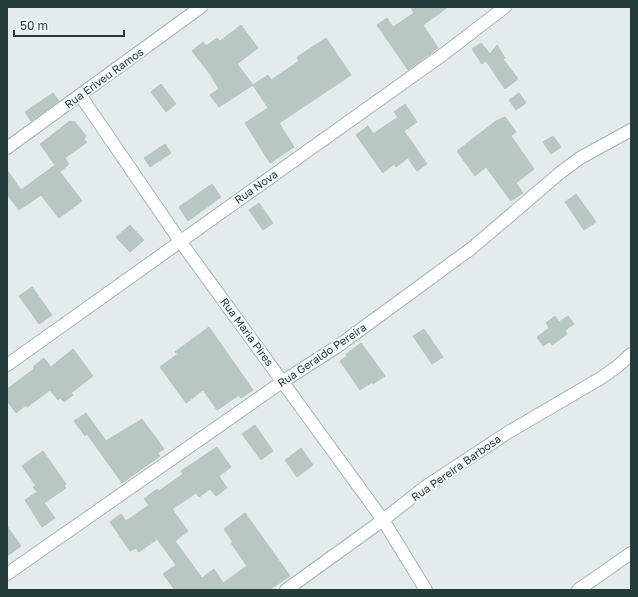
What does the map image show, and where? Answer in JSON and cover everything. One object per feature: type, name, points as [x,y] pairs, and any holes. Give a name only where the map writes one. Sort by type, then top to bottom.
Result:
[{"type":"street","name":"Rua Eriveu Ramos","points":[[7,148],[201,7]]},
{"type":"street","name":"Rua Nova","points":[[7,365],[445,53],[505,7]]},
{"type":"street","name":"Rua Maria Pires","points":[[80,95],[180,241],[383,520],[426,590]]},
{"type":"street","name":"Rua Geraldo Pereira","points":[[7,574],[282,382],[338,346],[472,248],[561,172],[580,158],[631,130]]},
{"type":"street","name":"Rua Pereira Barbosa","points":[[286,590],[383,520],[431,483],[507,432],[601,378],[618,366],[631,354]]},
{"type":"street","points":[[578,590],[631,553]]},
{"type":"building","points":[[411,7],[448,7],[423,25],[438,48],[408,70],[377,25],[387,18],[393,27],[414,13]]},
{"type":"building","points":[[241,25],[258,48],[237,64],[253,85],[219,107],[210,95],[219,89],[210,74],[192,51],[203,42],[206,46],[217,38],[220,41]]},
{"type":"building","points":[[326,38],[351,75],[279,123],[294,147],[270,163],[245,123],[268,108],[253,85],[268,75],[271,80],[299,61],[297,57]]},
{"type":"building","points":[[481,43],[490,54],[497,45],[505,58],[503,59],[518,79],[505,89],[486,61],[482,64],[472,49]]},
{"type":"building","points":[[161,84],[176,104],[166,112],[151,92]]},
{"type":"building","points":[[53,93],[59,101],[31,121],[25,112]]},
{"type":"building","points":[[519,93],[526,103],[516,110],[509,100]]},
{"type":"building","points":[[405,104],[417,122],[404,131],[427,164],[417,171],[408,158],[396,167],[394,164],[383,173],[356,135],[368,126],[373,134],[398,117],[394,112]]},
{"type":"building","points":[[505,117],[516,132],[511,136],[534,169],[516,183],[523,193],[511,201],[486,167],[475,176],[457,151],[496,121]]},
{"type":"building","points":[[70,121],[75,122],[86,136],[84,139],[87,142],[65,158],[69,164],[60,172],[82,201],[59,218],[41,195],[19,210],[7,194],[7,170],[21,190],[55,165],[40,144]]},
{"type":"building","points":[[553,136],[561,147],[551,154],[543,142]]},
{"type":"building","points":[[165,144],[171,153],[150,167],[144,158]]},
{"type":"building","points":[[212,184],[221,197],[188,221],[179,207]]},
{"type":"building","points":[[576,194],[596,222],[584,230],[565,202]]},
{"type":"building","points":[[259,203],[273,223],[263,230],[249,210]]},
{"type":"building","points":[[130,225],[144,240],[130,252],[116,237]]},
{"type":"building","points":[[32,287],[52,315],[39,324],[19,296]]},
{"type":"building","points":[[555,316],[559,322],[568,316],[574,324],[565,330],[567,334],[552,345],[549,342],[543,346],[537,337],[549,328],[546,323]]},
{"type":"building","points":[[209,327],[253,390],[241,398],[239,395],[217,410],[203,390],[186,403],[160,367],[178,354],[175,352]]},
{"type":"building","points":[[424,329],[443,357],[432,364],[413,336]]},
{"type":"building","points":[[361,343],[385,376],[360,390],[340,361],[347,356],[346,354]]},
{"type":"building","points":[[73,349],[93,376],[71,393],[73,395],[64,402],[60,398],[58,400],[50,390],[16,413],[7,401],[7,389],[34,369],[33,367],[44,358],[51,367]]},
{"type":"building","points":[[86,413],[106,441],[142,419],[164,449],[158,453],[160,456],[122,483],[87,434],[85,436],[74,421]]},
{"type":"building","points":[[255,425],[273,451],[261,460],[242,434]]},
{"type":"building","points":[[217,447],[231,467],[219,476],[227,488],[216,496],[210,489],[199,497],[196,493],[172,509],[188,531],[175,541],[202,578],[214,569],[223,583],[247,566],[231,543],[233,542],[224,529],[245,513],[290,576],[269,590],[175,590],[163,574],[176,565],[157,539],[139,552],[136,548],[130,551],[110,522],[121,514],[126,521],[149,505],[144,499],[157,489],[159,491],[183,474],[181,471]]},
{"type":"building","points":[[301,448],[313,465],[297,477],[285,460]]},
{"type":"building","points":[[43,451],[66,484],[64,486],[66,488],[44,503],[55,518],[42,527],[25,500],[37,492],[33,487],[36,486],[22,466]]},
{"type":"building","points":[[7,526],[21,546],[7,556]]}]
